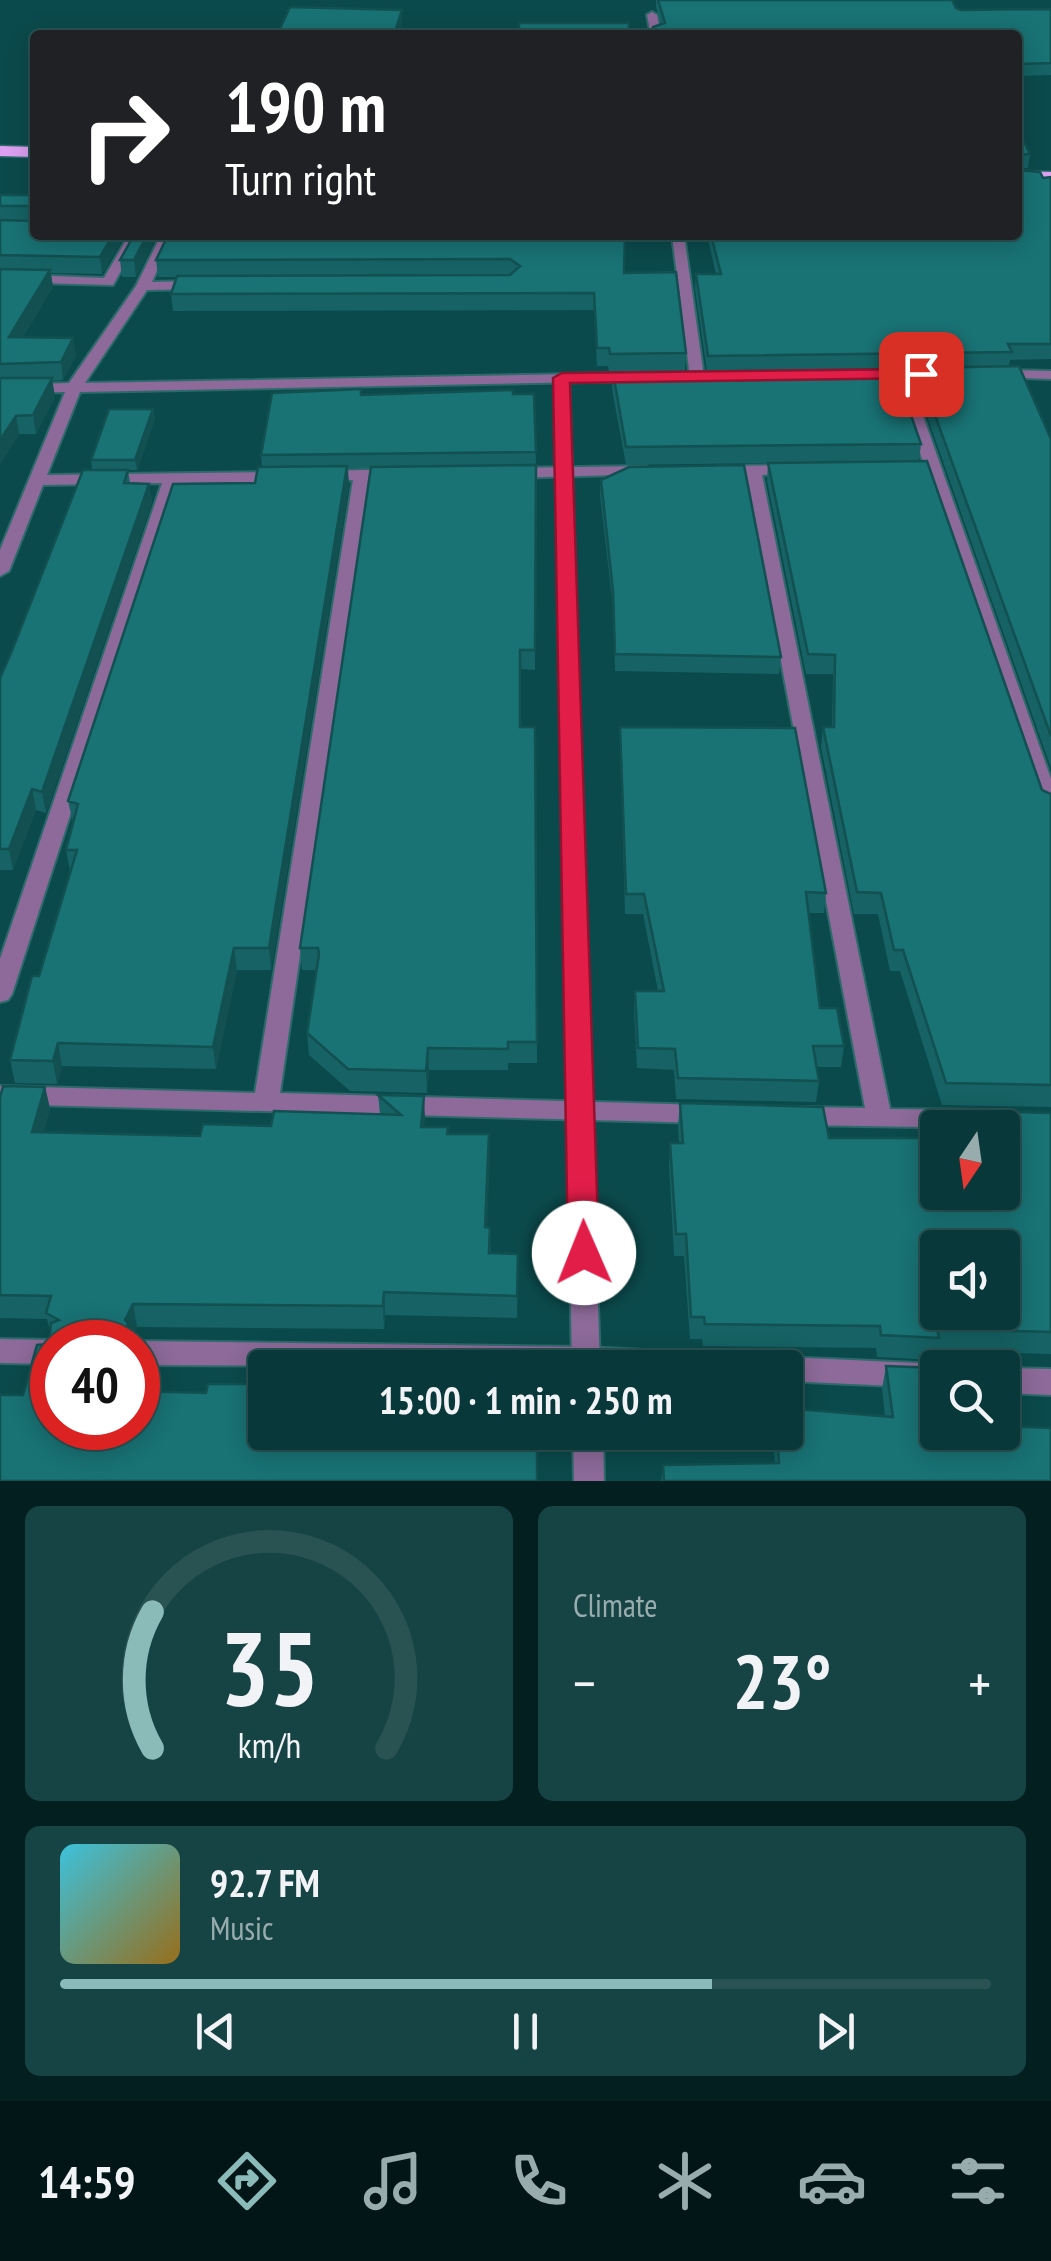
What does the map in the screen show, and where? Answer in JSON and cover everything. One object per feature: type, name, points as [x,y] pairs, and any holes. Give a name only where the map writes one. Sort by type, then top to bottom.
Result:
[{"type":"highway","points":[[0,151],[30,152]]},
{"type":"highway","points":[[1022,162],[1051,162]]},
{"type":"highway","points":[[0,164],[30,164]]},
{"type":"highway","points":[[1022,176],[1051,176]]},
{"type":"street","points":[[652,15],[655,30]]},
{"type":"street","points":[[0,278],[108,282],[132,240]]},
{"type":"street","points":[[0,571],[75,386],[143,286],[165,240]]},
{"type":"street","points":[[679,240],[697,377]]},
{"type":"street","points":[[143,286],[220,286]]},
{"type":"street","points":[[864,375],[960,374]]},
{"type":"street","points":[[978,374],[1051,374]]},
{"type":"street","points":[[900,375],[923,470],[1051,809]]},
{"type":"street","points":[[678,377],[716,376]]},
{"type":"street","points":[[0,388],[658,377]]},
{"type":"street","points":[[562,378],[586,1350]]},
{"type":"street","points":[[753,470],[879,1117]]},
{"type":"street","points":[[696,471],[813,470]]},
{"type":"street","points":[[490,473],[658,471]]},
{"type":"street","points":[[39,480],[417,474]]},
{"type":"street","points":[[266,1100],[362,475]]},
{"type":"street","points":[[0,994],[171,480]]},
{"type":"street","points":[[0,1095],[720,1114]]},
{"type":"street","points":[[780,1115],[920,1118]]},
{"type":"street","points":[[0,1351],[30,1352]]},
{"type":"street","points":[[160,1353],[248,1355]]},
{"type":"street","points":[[803,1370],[920,1375]]},
{"type":"street","points":[[1020,1381],[1051,1382]]},
{"type":"street","points":[[589,1450],[590,1481]]},
{"type":"building","points":[[658,0],[952,0],[961,10],[1051,9],[1051,63],[1022,64],[1022,30],[654,30],[665,23]]},
{"type":"building","points":[[290,7],[402,10],[396,30],[279,30]]},
{"type":"building","points":[[519,23],[629,23],[629,30],[519,30]]},
{"type":"building","points":[[1022,138],[1030,154],[1022,155]]},
{"type":"building","points":[[1022,170],[1051,177],[1051,344],[1008,344],[1012,352],[708,356],[696,274],[721,274],[712,240],[1022,240]]},
{"type":"building","points":[[0,195],[29,195],[30,206],[0,206]]},
{"type":"building","points":[[0,220],[30,221],[30,240],[110,240],[100,257],[0,255]]},
{"type":"building","points":[[131,240],[144,240],[134,260],[120,260]]},
{"type":"building","points":[[166,240],[625,240],[624,273],[676,272],[686,353],[610,354],[609,348],[597,348],[594,293],[171,294],[177,276],[510,275],[520,266],[510,259],[156,260]]},
{"type":"building","points":[[0,269],[50,270],[9,337],[73,338],[61,362],[0,364]]},
{"type":"building","points":[[1019,366],[1051,439],[1051,736],[918,368]]},
{"type":"building","points":[[895,369],[921,444],[626,447],[613,373]]},
{"type":"building","points":[[0,378],[52,378],[33,415],[16,416],[0,440]]},
{"type":"building","points":[[361,389],[361,395],[513,390],[513,394],[534,394],[536,452],[261,455],[272,393]]},
{"type":"building","points":[[109,409],[153,409],[135,460],[91,460]]},
{"type":"building","points":[[927,461],[1042,790],[1051,794],[1051,1085],[946,1083],[903,950],[894,950],[881,893],[857,892],[823,727],[834,727],[835,655],[808,654],[768,463]]},
{"type":"building","points":[[536,465],[535,650],[520,650],[520,727],[535,727],[537,1042],[508,1042],[508,1049],[428,1048],[426,1071],[348,1069],[307,1033],[319,954],[318,948],[300,948],[371,467]]},
{"type":"building","points":[[744,465],[781,657],[615,654],[613,591],[601,480],[629,467]]},
{"type":"building","points":[[347,466],[269,948],[234,948],[213,1047],[58,1043],[53,1061],[10,1060],[32,976],[39,976],[77,850],[66,850],[78,804],[68,801],[173,484],[255,483],[258,467]]},
{"type":"building","points":[[83,470],[128,470],[124,483],[149,484],[42,792],[32,789],[9,849],[0,849],[0,678]]},
{"type":"building","points":[[620,727],[795,728],[826,893],[806,892],[820,1008],[837,1008],[844,1046],[813,1046],[819,1081],[678,1078],[675,1049],[638,1048],[635,991],[664,991],[644,894],[626,894]]},
{"type":"building","points":[[3,1086],[45,1087],[32,1132],[200,1136],[203,1124],[271,1126],[274,1111],[401,1115],[378,1095],[424,1096],[421,1127],[448,1127],[447,1134],[489,1134],[485,1227],[490,1228],[489,1253],[518,1254],[517,1296],[384,1292],[383,1306],[133,1304],[125,1320],[59,1320],[46,1313],[51,1296],[0,1295]]},
{"type":"building","points":[[680,1103],[823,1107],[829,1138],[920,1138],[920,1210],[1020,1210],[1020,1112],[1051,1113],[1051,1332],[975,1330],[1020,1330],[1020,1230],[920,1230],[920,1330],[937,1330],[939,1338],[881,1335],[880,1326],[705,1324],[704,1317],[691,1317],[686,1234],[676,1234],[670,1143],[683,1143]]},
{"type":"building","points":[[886,1366],[920,1367],[920,1450],[1020,1450],[1020,1427],[1051,1428],[1051,1481],[664,1481],[663,1465],[779,1463],[778,1450],[803,1450],[803,1410],[893,1417]]},
{"type":"building","points":[[30,1370],[30,1450],[160,1450],[160,1392],[206,1393],[208,1384],[248,1384],[248,1450],[537,1450],[537,1481],[0,1481],[0,1395],[23,1395]]},
{"type":"route","points":[[584,1253],[562,378],[921,374]]}]
